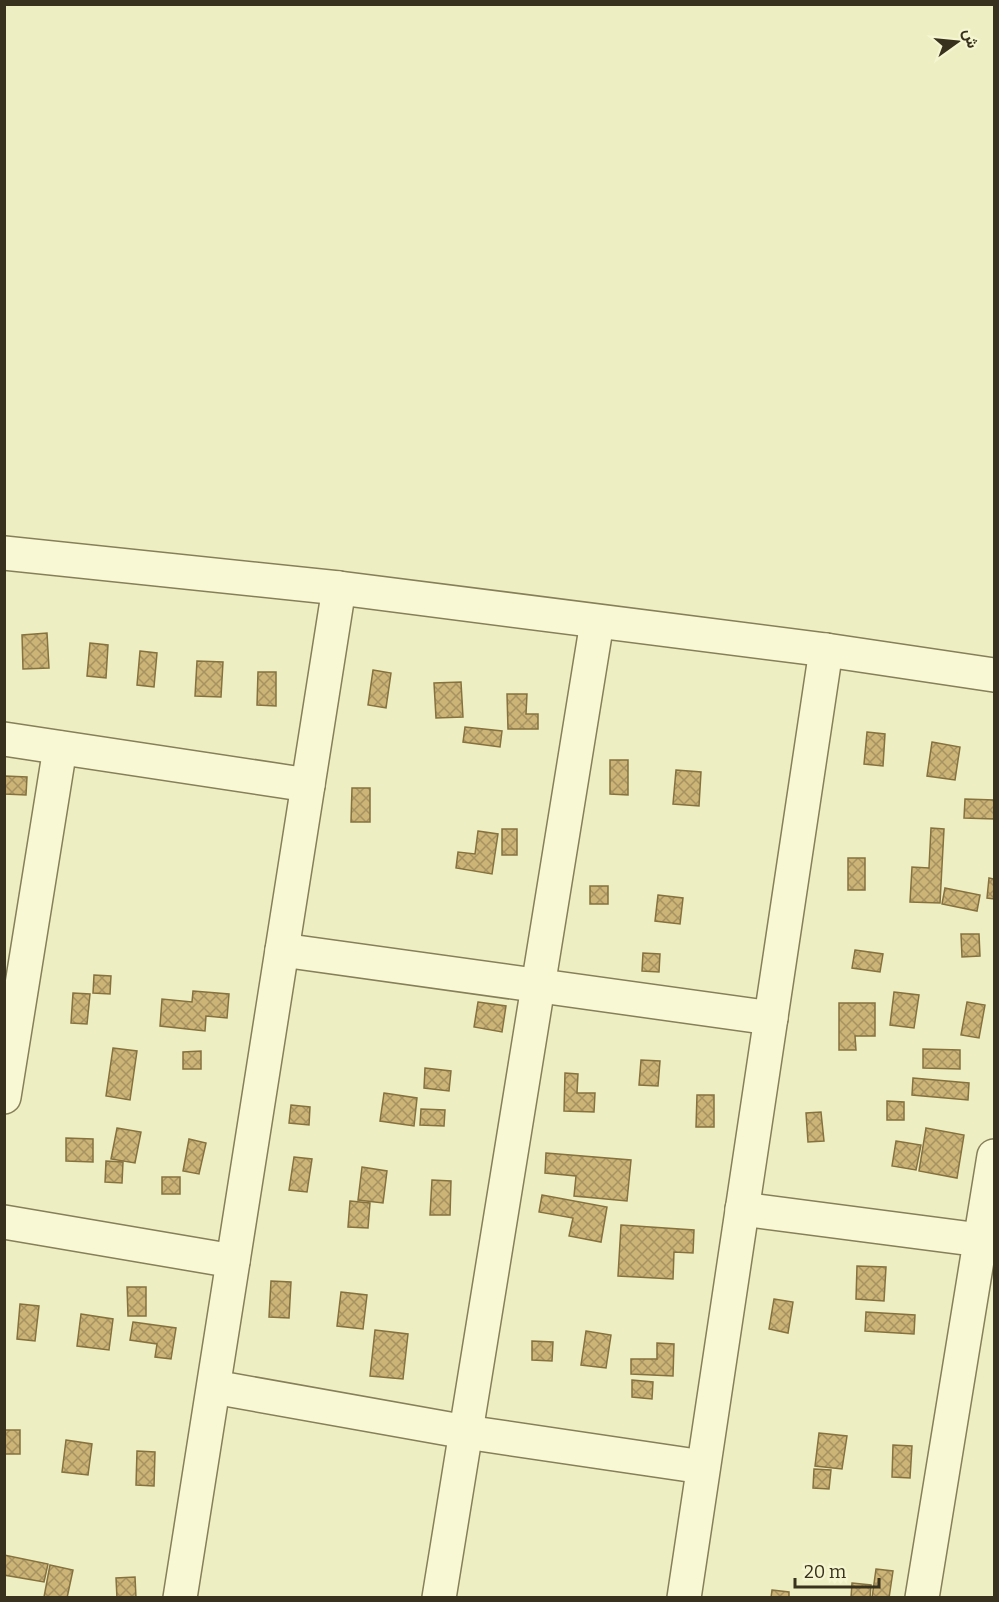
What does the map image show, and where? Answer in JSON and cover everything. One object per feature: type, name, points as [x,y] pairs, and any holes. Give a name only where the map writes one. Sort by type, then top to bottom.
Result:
[{"type":"street","points":[[4,553],[339,588],[826,650],[994,675]]},
{"type":"street","points":[[180,1598],[339,588]]},
{"type":"street","points":[[439,1598],[597,622]]},
{"type":"street","points":[[684,1598],[826,650]]},
{"type":"street","points":[[4,740],[308,784]]},
{"type":"street","points":[[4,1097],[60,748]]},
{"type":"street","points":[[282,950],[771,1018]]},
{"type":"street","points":[[922,1598],[994,1156]]},
{"type":"street","points":[[742,1209],[980,1240]]},
{"type":"street","points":[[4,1222],[233,1261]]},
{"type":"street","points":[[214,1387],[466,1432],[704,1467]]},
{"type":"building","points":[[47,633],[49,668],[23,669],[22,635]]},
{"type":"building","points":[[90,643],[108,645],[106,678],[87,676]]},
{"type":"building","points":[[140,651],[157,653],[154,687],[137,685]]},
{"type":"building","points":[[197,661],[223,662],[221,697],[195,696]]},
{"type":"building","points":[[373,670],[391,673],[386,708],[368,705]]},
{"type":"building","points":[[258,672],[276,672],[276,706],[257,705]]},
{"type":"building","points":[[461,682],[463,717],[436,718],[434,683]]},
{"type":"building","points":[[507,694],[527,694],[526,714],[538,714],[538,729],[508,729]]},
{"type":"building","points":[[465,727],[502,731],[500,747],[463,742]]},
{"type":"building","points":[[867,732],[885,734],[883,766],[864,764]]},
{"type":"building","points":[[932,742],[960,747],[955,780],[927,776]]},
{"type":"building","points":[[610,760],[628,760],[628,795],[610,794]]},
{"type":"building","points":[[676,770],[701,772],[699,806],[673,804]]},
{"type":"building","points":[[5,776],[27,777],[26,795],[5,794]]},
{"type":"building","points":[[352,788],[370,788],[370,822],[351,822]]},
{"type":"building","points":[[965,799],[994,800],[994,819],[964,818]]},
{"type":"building","points":[[931,828],[944,829],[940,903],[910,902],[912,867],[929,868]]},
{"type":"building","points":[[502,829],[517,829],[517,855],[502,855]]},
{"type":"building","points":[[478,831],[498,834],[492,874],[456,868],[458,852],[475,854]]},
{"type":"building","points":[[848,858],[865,858],[865,890],[848,890]]},
{"type":"building","points":[[989,878],[994,879],[994,899],[987,898]]},
{"type":"building","points":[[590,886],[608,886],[608,904],[590,904]]},
{"type":"building","points":[[945,888],[980,895],[977,911],[942,904]]},
{"type":"building","points":[[658,895],[683,898],[680,924],[655,921]]},
{"type":"building","points":[[961,934],[979,934],[980,956],[962,957]]},
{"type":"building","points":[[855,950],[883,954],[880,972],[852,968]]},
{"type":"building","points":[[643,953],[660,954],[659,972],[642,971]]},
{"type":"building","points":[[94,975],[111,976],[110,994],[93,993]]},
{"type":"building","points":[[193,991],[229,994],[227,1018],[206,1016],[205,1031],[160,1026],[162,999],[192,1002]]},
{"type":"building","points":[[894,992],[919,995],[914,1028],[890,1025]]},
{"type":"building","points":[[73,993],[90,994],[87,1024],[71,1023]]},
{"type":"building","points":[[478,1002],[506,1006],[502,1032],[474,1027]]},
{"type":"building","points":[[967,1002],[985,1005],[979,1038],[961,1035]]},
{"type":"building","points":[[839,1003],[875,1003],[875,1036],[855,1036],[856,1050],[839,1050]]},
{"type":"building","points":[[113,1048],[137,1051],[130,1100],[106,1096]]},
{"type":"building","points":[[923,1049],[960,1050],[960,1069],[923,1068]]},
{"type":"building","points":[[201,1051],[201,1069],[183,1069],[183,1052]]},
{"type":"building","points":[[641,1060],[660,1061],[658,1086],[639,1085]]},
{"type":"building","points":[[425,1068],[451,1071],[449,1091],[424,1088]]},
{"type":"building","points":[[565,1073],[578,1074],[577,1093],[595,1093],[594,1112],[564,1111]]},
{"type":"building","points":[[913,1078],[969,1083],[968,1100],[912,1095]]},
{"type":"building","points":[[384,1093],[417,1098],[414,1126],[380,1121]]},
{"type":"building","points":[[697,1095],[714,1095],[714,1127],[696,1127]]},
{"type":"building","points":[[887,1101],[904,1102],[904,1120],[887,1120]]},
{"type":"building","points":[[291,1105],[310,1107],[309,1125],[289,1123]]},
{"type":"building","points":[[421,1109],[445,1110],[444,1126],[420,1125]]},
{"type":"building","points":[[821,1112],[824,1141],[808,1142],[806,1113]]},
{"type":"building","points":[[117,1128],[141,1132],[135,1163],[111,1159]]},
{"type":"building","points":[[926,1128],[964,1135],[957,1178],[919,1171]]},
{"type":"building","points":[[66,1138],[93,1139],[93,1162],[66,1161]]},
{"type":"building","points":[[189,1139],[206,1143],[199,1174],[183,1171]]},
{"type":"building","points":[[896,1141],[921,1145],[916,1170],[892,1166]]},
{"type":"building","points":[[546,1153],[631,1160],[627,1201],[574,1196],[576,1176],[545,1173]]},
{"type":"building","points":[[294,1157],[312,1159],[307,1192],[289,1190]]},
{"type":"building","points":[[106,1161],[123,1162],[122,1183],[105,1182]]},
{"type":"building","points":[[362,1167],[387,1171],[383,1203],[358,1200]]},
{"type":"building","points":[[162,1177],[180,1177],[180,1194],[162,1194]]},
{"type":"building","points":[[432,1180],[451,1181],[450,1215],[430,1215]]},
{"type":"building","points":[[542,1195],[607,1207],[601,1242],[569,1236],[573,1218],[539,1212]]},
{"type":"building","points":[[350,1201],[370,1203],[368,1228],[348,1227]]},
{"type":"building","points":[[621,1225],[694,1230],[693,1253],[674,1252],[673,1279],[618,1276]]},
{"type":"building","points":[[857,1266],[886,1267],[884,1301],[856,1299]]},
{"type":"building","points":[[271,1281],[291,1282],[289,1318],[269,1317]]},
{"type":"building","points":[[127,1287],[146,1287],[146,1316],[128,1316]]},
{"type":"building","points":[[341,1292],[367,1295],[363,1329],[337,1326]]},
{"type":"building","points":[[774,1299],[793,1302],[788,1333],[769,1329]]},
{"type":"building","points":[[20,1304],[39,1306],[35,1341],[17,1339]]},
{"type":"building","points":[[866,1312],[915,1315],[914,1334],[865,1331]]},
{"type":"building","points":[[81,1314],[113,1319],[109,1350],[77,1346]]},
{"type":"building","points":[[133,1322],[176,1328],[171,1359],[155,1357],[157,1344],[130,1340]]},
{"type":"building","points":[[375,1330],[408,1334],[403,1379],[370,1376]]},
{"type":"building","points":[[586,1331],[611,1335],[606,1368],[581,1365]]},
{"type":"building","points":[[532,1341],[553,1342],[552,1361],[532,1360]]},
{"type":"building","points":[[657,1343],[674,1344],[673,1376],[631,1374],[631,1359],[657,1359]]},
{"type":"building","points":[[632,1380],[653,1382],[652,1399],[632,1397]]},
{"type":"building","points":[[4,1430],[20,1430],[20,1454],[4,1454]]},
{"type":"building","points":[[819,1433],[847,1436],[842,1469],[815,1466]]},
{"type":"building","points":[[66,1440],[92,1444],[88,1475],[62,1472]]},
{"type":"building","points":[[893,1445],[912,1446],[910,1478],[892,1477]]},
{"type":"building","points":[[137,1451],[155,1452],[154,1486],[136,1485]]},
{"type":"building","points":[[814,1469],[831,1470],[829,1489],[813,1488]]},
{"type":"building","points":[[4,1555],[48,1564],[44,1582],[4,1575]]},
{"type":"building","points":[[50,1565],[73,1570],[67,1598],[44,1597]]},
{"type":"building","points":[[876,1569],[893,1571],[889,1598],[872,1598]]},
{"type":"building","points":[[135,1577],[136,1598],[117,1598],[116,1578]]},
{"type":"building","points":[[852,1583],[871,1585],[870,1598],[851,1598]]},
{"type":"building","points":[[772,1590],[789,1592],[789,1598],[771,1598]]}]
